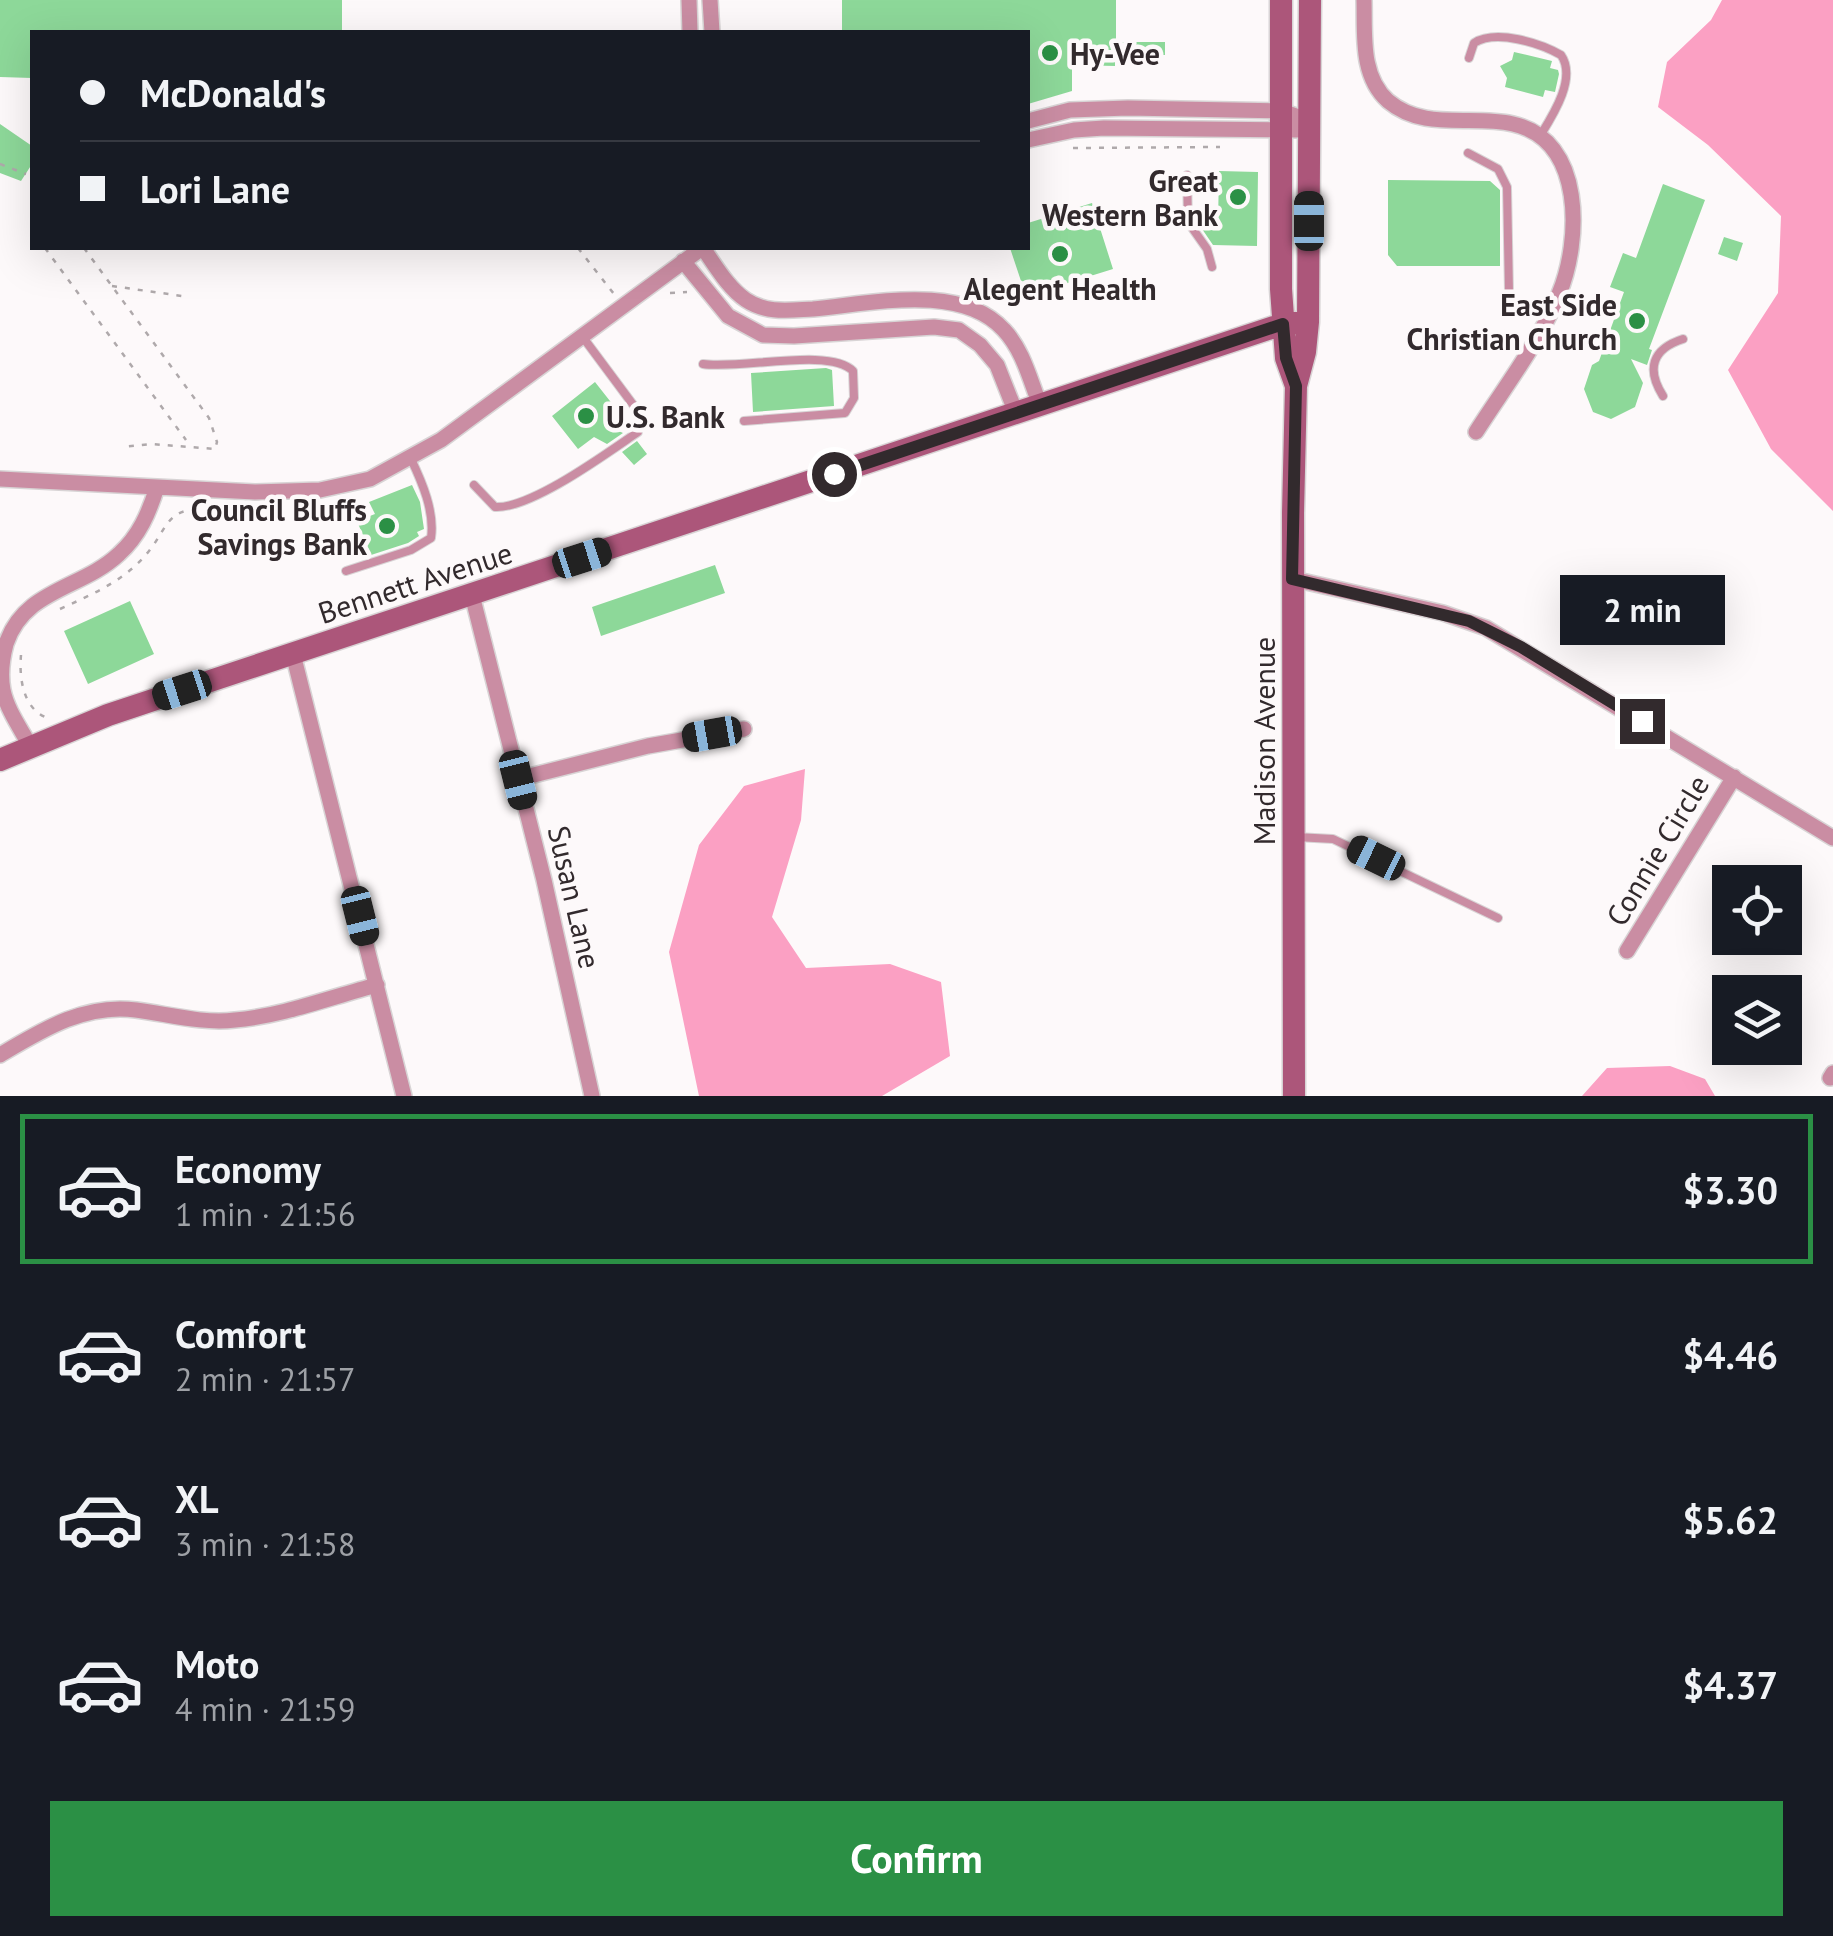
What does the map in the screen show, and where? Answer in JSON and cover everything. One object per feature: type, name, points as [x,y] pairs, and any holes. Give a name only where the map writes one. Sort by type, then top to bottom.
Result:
[{"type":"main road","name":"Madison Avenue","points":[[1281,0],[1283,324],[1286,358],[1296,386]]},
{"type":"main road","name":"Madison Avenue","points":[[1294,1096],[1292,579],[1296,386],[1306,352],[1308,322],[1310,0]]},
{"type":"main road","name":"Bennett Avenue","points":[[0,760],[108,715],[1283,324],[1308,322]]},
{"type":"street","points":[[689,0],[690,30]]},
{"type":"street","points":[[710,0],[712,30]]},
{"type":"street","points":[[1364,0],[1369,72],[1388,100],[1418,118],[1514,124],[1540,136],[1558,155],[1568,175],[1572,229],[1568,266],[1550,313],[1476,432]]},
{"type":"street","points":[[1030,121],[1084,110],[1310,121]]},
{"type":"street","points":[[1030,140],[1089,129],[1281,120]]},
{"type":"street","points":[[0,479],[256,492],[320,490],[370,479],[411,459],[699,250]]},
{"type":"street","points":[[704,250],[736,292],[768,310],[934,300],[979,310],[1013,342],[1040,405]]},
{"type":"street","points":[[684,261],[728,316],[764,335],[934,327],[959,330],[980,345],[997,365],[1016,413]]},
{"type":"street","points":[[30,746],[3,690],[1,667],[9,634],[21,615],[37,601],[97,572],[120,554],[146,518],[157,487]]},
{"type":"street","points":[[1292,579],[1443,613],[1486,628],[1833,838]]},
{"type":"street","name":"Susan Lane","points":[[472,595],[592,1096]]},
{"type":"street","points":[[293,654],[404,1096]]},
{"type":"street","points":[[518,780],[648,746],[744,729]]},
{"type":"street","name":"Connie Circle","points":[[1627,952],[1734,777]]},
{"type":"street","points":[[0,1055],[50,1026],[84,1013],[131,1009],[210,1021],[235,1020],[376,986]]},
{"type":"lane","points":[[1469,58],[1474,42],[1491,37],[1529,43],[1560,55],[1567,69],[1560,98],[1540,136]]},
{"type":"lane","points":[[1468,153],[1488,161],[1504,176],[1510,293]]},
{"type":"lane","points":[[1187,174],[1188,222],[1206,249],[1212,267]]},
{"type":"lane","points":[[474,485],[494,507],[519,502],[638,432],[640,414],[582,336]]},
{"type":"lane","points":[[1662,396],[1655,384],[1655,360],[1661,349],[1682,339]]},
{"type":"lane","points":[[703,364],[829,360],[840,361],[854,370],[854,398],[845,413],[744,421]]},
{"type":"lane","points":[[346,571],[411,550],[432,538],[425,494],[411,459]]},
{"type":"lane","points":[[1293,837],[1333,838],[1498,918]]},
{"type":"path","points":[[1119,63],[1146,64]]},
{"type":"path","points":[[1063,148],[1229,147]]},
{"type":"path","points":[[0,164],[26,174]]},
{"type":"path","points":[[47,250],[186,440]]},
{"type":"path","points":[[85,250],[209,418],[216,442],[215,449],[122,446]]},
{"type":"path","points":[[580,250],[623,306]]},
{"type":"path","points":[[112,286],[189,297]]},
{"type":"path","points":[[49,614],[114,583],[146,554],[172,517],[190,510]]},
{"type":"path","points":[[24,645],[22,680],[34,712]]},
{"type":"shaded area","points":[[1722,0],[1833,0],[1833,511],[1771,449],[1728,370],[1778,293],[1781,216],[1708,145],[1658,107],[1667,62],[1711,20]]},
{"type":"shaded area","points":[[805,769],[801,820],[772,917],[806,968],[890,964],[941,982],[950,1056],[882,1096],[699,1096],[669,952],[699,845],[744,786]]},
{"type":"shaded area","points":[[1670,1066],[1705,1079],[1715,1096],[1582,1096],[1607,1068]]},
{"type":"building","points":[[0,0],[342,0],[342,30],[30,30],[30,78],[0,77]]},
{"type":"building","name":"Hy-Vee","points":[[842,0],[1116,0],[1116,42],[1165,42],[1165,55],[1115,55],[1115,66],[1072,65],[1072,91],[1030,103],[1030,30],[842,30]]},
{"type":"building","points":[[1514,52],[1552,61],[1550,68],[1559,74],[1555,92],[1545,90],[1543,97],[1505,87],[1507,78],[1500,66],[1512,60]]},
{"type":"building","points":[[0,124],[30,145],[30,167],[21,181],[0,173]]},
{"type":"building","name":"Great Western Bank","points":[[1219,171],[1258,172],[1257,246],[1213,245],[1200,226],[1218,223]]},
{"type":"building","points":[[1388,180],[1490,181],[1500,190],[1500,266],[1397,266],[1388,255]]},
{"type":"building","name":"East Side Christian Church","points":[[1663,184],[1705,200],[1649,349],[1652,350],[1647,365],[1631,359],[1643,383],[1635,407],[1611,419],[1593,412],[1584,389],[1592,365],[1599,361],[1624,292],[1610,287],[1623,253],[1636,258]]},
{"type":"building","name":"Alegent Health","points":[[1092,203],[1113,269],[1026,296],[1011,250],[1030,250],[1030,222]]},
{"type":"building","points":[[1724,237],[1743,243],[1737,261],[1718,254]]},
{"type":"building","points":[[832,370],[834,406],[753,412],[751,373]]},
{"type":"building","name":"U.S. Bank","points":[[595,382],[621,415],[608,426],[623,433],[607,444],[594,437],[578,449],[552,416]]},
{"type":"building","points":[[637,441],[647,454],[634,465],[622,452]]},
{"type":"building","name":"Council Bluffs Savings Bank","points":[[412,485],[420,502],[424,529],[408,543],[371,555],[357,521],[375,514],[369,502]]},
{"type":"building","points":[[715,565],[725,593],[601,636],[592,607]]},
{"type":"building","points":[[130,601],[154,654],[88,684],[64,631]]},
{"type":"place","name":"Hy-Vee","points":[[1050,53]]},
{"type":"place","name":"Great Western Bank","points":[[1238,197]]},
{"type":"place","name":"Alegent Health","points":[[1060,254]]},
{"type":"place","name":"East Side Christian Church","points":[[1637,321]]},
{"type":"place","name":"U.S. Bank","points":[[586,416]]},
{"type":"place","name":"Council Bluffs Savings Bank","points":[[387,526]]},
{"type":"route","points":[[834,474],[1283,324],[1286,358],[1296,386],[1292,579],[1469,621],[1521,647],[1642,721]]}]
